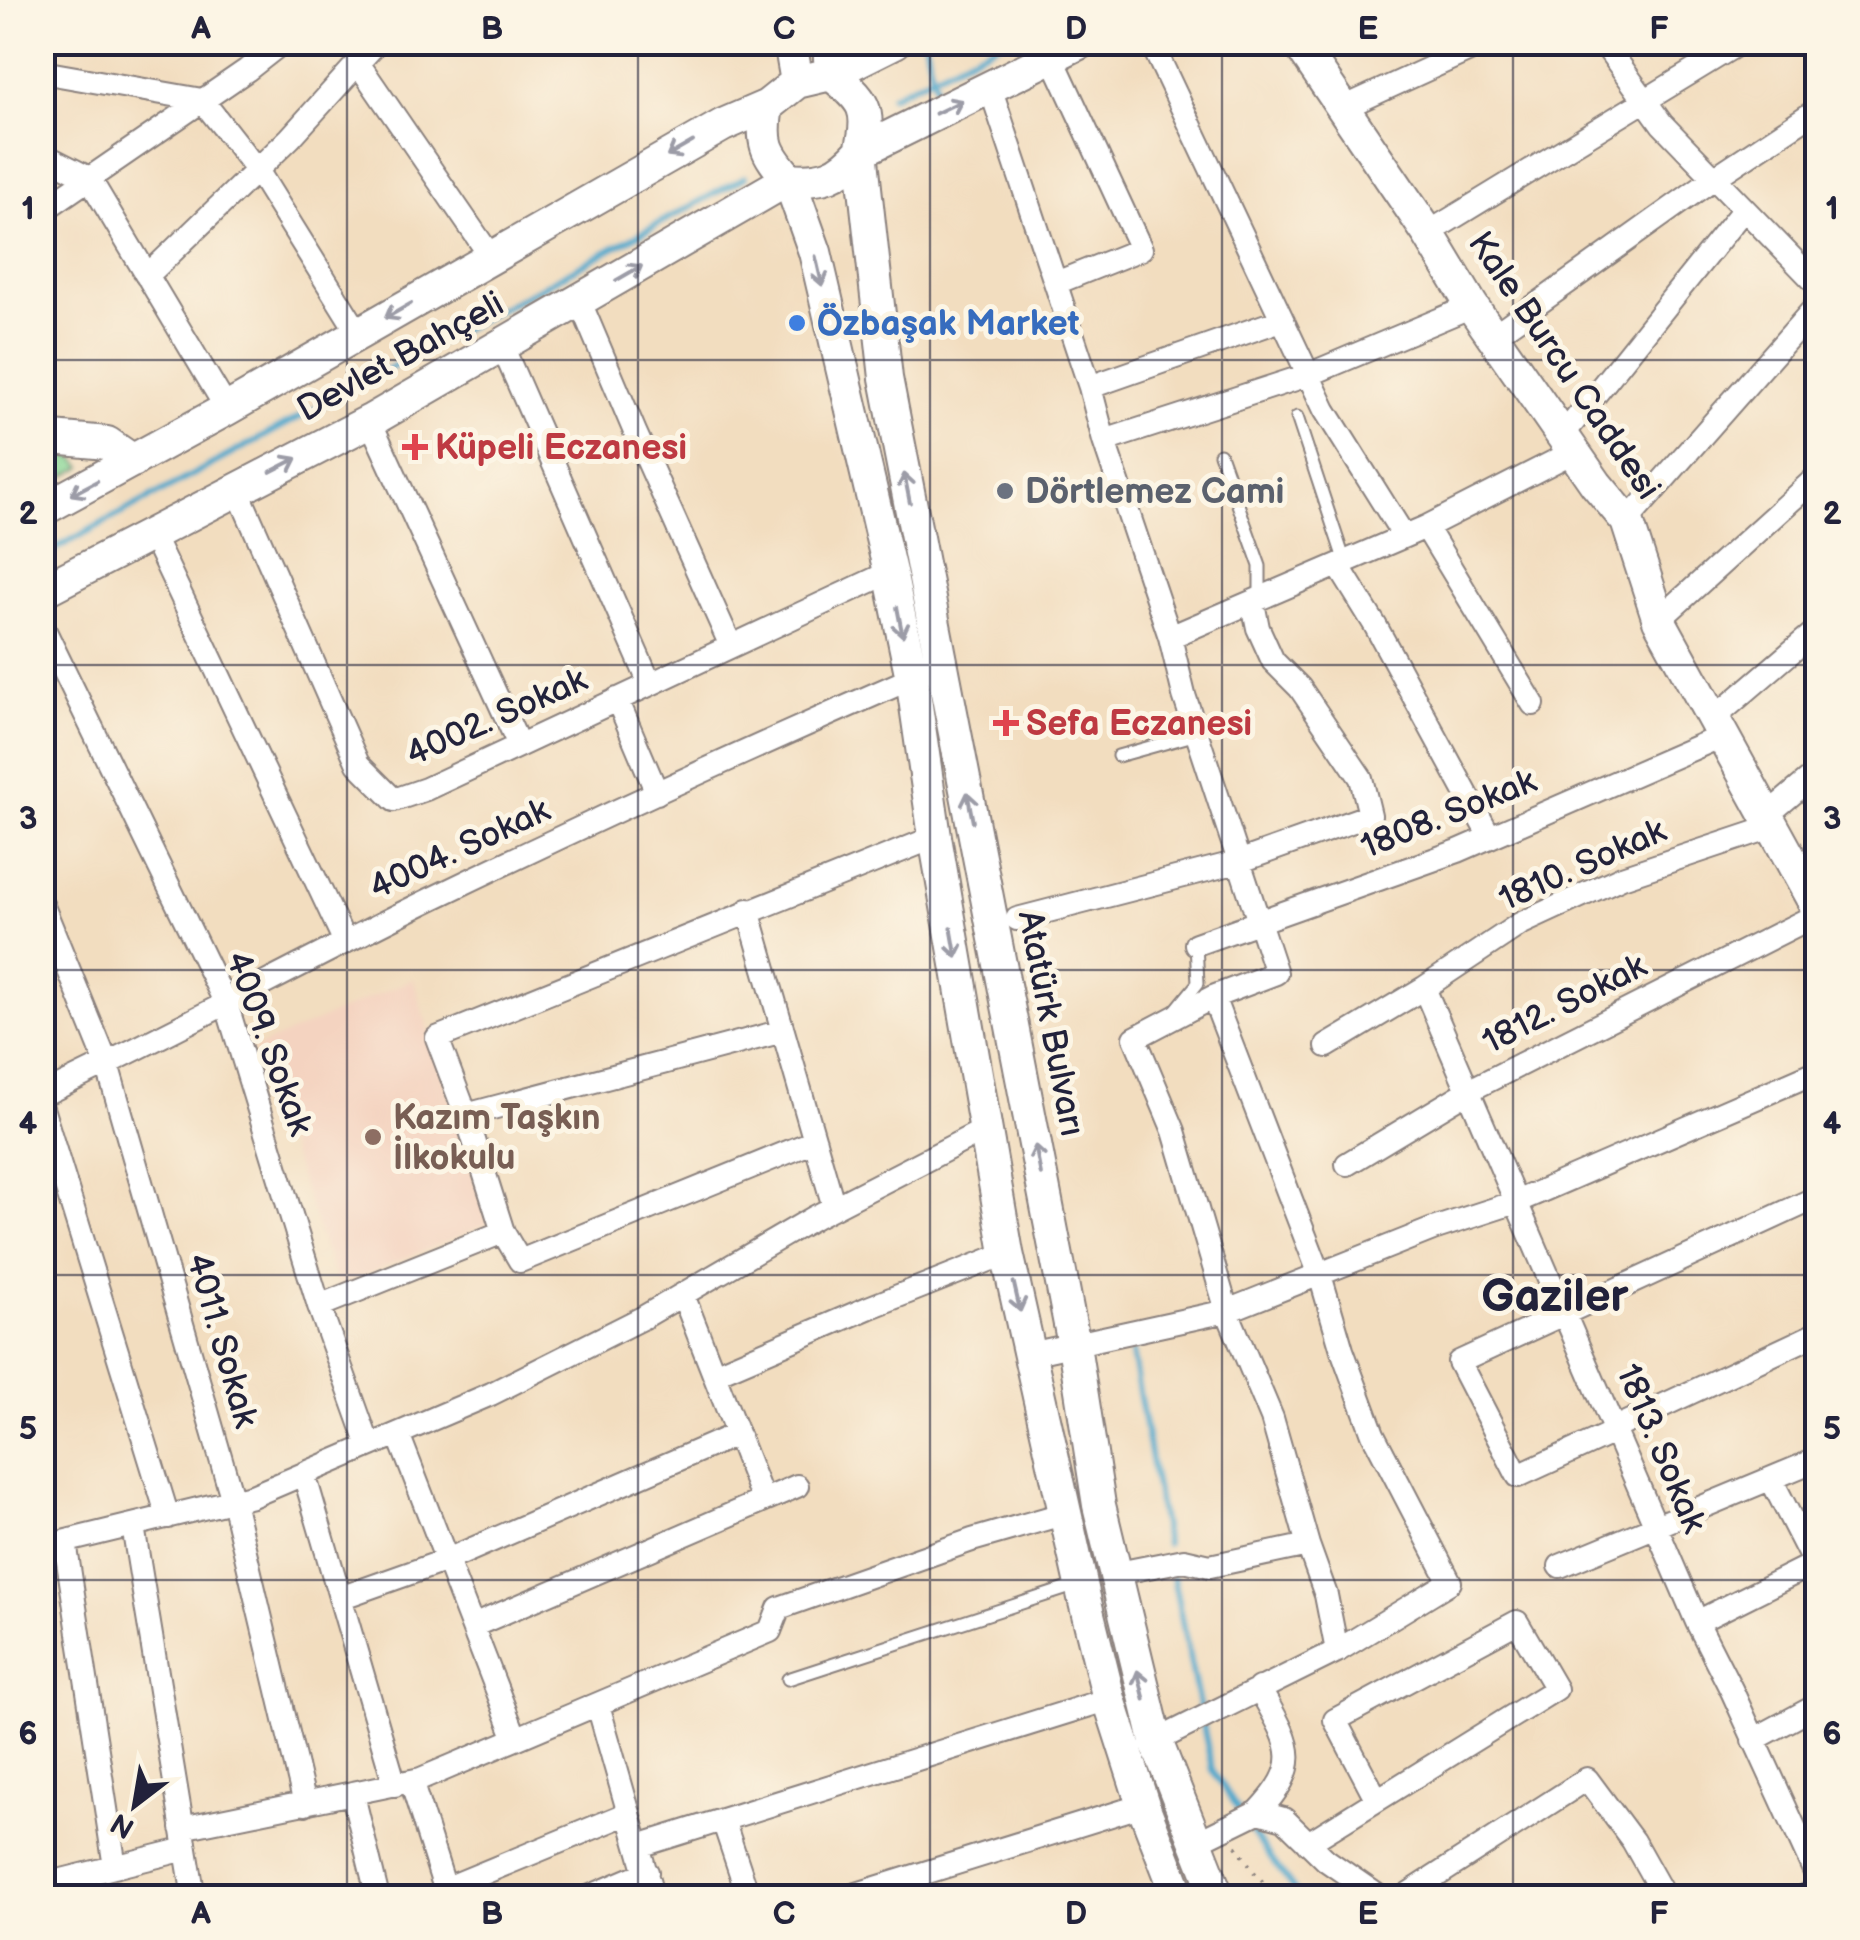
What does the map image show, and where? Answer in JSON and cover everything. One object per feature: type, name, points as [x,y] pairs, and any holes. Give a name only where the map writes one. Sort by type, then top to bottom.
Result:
[{"type":"main road","points":[[790,42],[797,82]]},
{"type":"main road","points":[[895,42],[830,58],[767,106],[763,132],[769,157],[789,179],[815,252],[890,572],[912,678],[935,837],[1008,1253],[1081,1584],[1109,1699],[1180,1898]]},
{"type":"main road","name":"Kale Burcu Caddesi","points":[[1298,42],[1428,233],[1472,306],[1627,522],[1659,620],[1818,912]]},
{"type":"main road","points":[[789,179],[816,182],[846,168],[862,151],[1067,51]]},
{"type":"main road","points":[[830,58],[858,95],[868,125],[862,151]]},
{"type":"main road","name":"Devlet Bahçeli","points":[[42,510],[227,409],[723,124],[767,106]]},
{"type":"main road","name":"Atatürk Bulvarı","points":[[862,151],[886,378],[1074,1345],[1113,1574],[1156,1741],[1233,1825],[1218,1898]]},
{"type":"main road","name":"Devlet Bahçeli","points":[[42,592],[370,422],[789,179]]},
{"type":"main road","points":[[42,437],[107,443],[133,461]]},
{"type":"street","points":[[42,211],[247,70],[277,42]]},
{"type":"street","points":[[147,276],[257,170],[376,42]]},
{"type":"street","points":[[1151,42],[1325,410],[1415,532],[1533,704]]},
{"type":"street","points":[[1344,108],[1487,42]]},
{"type":"street","points":[[1603,42],[1662,124],[1818,286]]},
{"type":"street","points":[[1428,233],[1740,42]]},
{"type":"street","points":[[1056,283],[1140,249],[1067,51]]},
{"type":"street","points":[[358,63],[491,257]]},
{"type":"street","points":[[42,72],[202,100],[257,170],[359,334]]},
{"type":"street","points":[[990,87],[1090,387],[1276,973],[1213,997],[1134,1038],[1174,1131],[1227,1312],[1272,1418],[1326,1595],[1336,1651]]},
{"type":"street","points":[[1494,335],[1818,109]]},
{"type":"street","points":[[42,154],[89,178],[227,409]]},
{"type":"street","points":[[1170,637],[1415,532],[1569,443],[1744,210]]},
{"type":"street","points":[[580,302],[731,646]]},
{"type":"street","points":[[1627,522],[1818,304]]},
{"type":"street","points":[[1104,441],[1308,375],[1472,306]]},
{"type":"street","points":[[1090,387],[1281,320]]},
{"type":"street","points":[[502,346],[650,684]]},
{"type":"street","points":[[370,422],[519,745]]},
{"type":"street","points":[[1659,620],[1818,476]]},
{"type":"street","name":"4002. Sokak","points":[[237,489],[358,764],[394,800],[426,789],[890,572]]},
{"type":"street","points":[[152,534],[345,942]]},
{"type":"street","points":[[1342,564],[1490,837]]},
{"type":"street","points":[[1016,919],[1238,862],[1370,815],[1360,778],[1300,688],[1274,661],[1258,628],[1257,601]]},
{"type":"street","name":"4009. Sokak","points":[[42,624],[227,1006],[319,1306],[369,1446]]},
{"type":"street","name":"1808. Sokak","points":[[1196,944],[1490,837],[1718,728],[1818,629]]},
{"type":"street","name":"4004. Sokak","points":[[42,1095],[227,1006],[345,942],[912,678]]},
{"type":"street","points":[[617,700],[658,793]]},
{"type":"street","points":[[1769,822],[1818,772]]},
{"type":"street","name":"1810. Sokak","points":[[1326,1046],[1424,988],[1520,924],[1605,885],[1769,822]]},
{"type":"street","points":[[815,1141],[520,1261],[503,1232],[437,1038],[935,837]]},
{"type":"street","name":"4011. Sokak","points":[[42,904],[106,1064],[232,1501],[305,1804]]},
{"type":"street","points":[[748,910],[834,1207]]},
{"type":"street","name":"1812. Sokak","points":[[1347,1164],[1470,1090],[1818,912]]},
{"type":"street","name":"1813. Sokak","points":[[1424,988],[1697,1622],[1818,1878]]},
{"type":"street","points":[[1156,1741],[1336,1651],[1450,1582],[1373,1434],[1342,1350],[1320,1274],[1213,997]]},
{"type":"street","points":[[466,1115],[783,1031]]},
{"type":"street","points":[[1030,1354],[1227,1312],[1433,1229],[1516,1202],[1818,1071]]},
{"type":"street","points":[[42,1108],[168,1517]]},
{"type":"street","points":[[115,1867],[54,1545],[232,1501],[491,1394],[986,1129]]},
{"type":"street","points":[[1818,1197],[1459,1362],[1518,1476],[1818,1333]]},
{"type":"street","points":[[319,1306],[503,1232]]},
{"type":"street","points":[[714,1374],[1008,1253]]},
{"type":"street","points":[[683,1294],[763,1500]]},
{"type":"street","points":[[398,1434],[516,1739]]},
{"type":"street","points":[[340,1598],[447,1560],[737,1434]]},
{"type":"street","points":[[1560,1566],[1818,1459]]},
{"type":"street","points":[[304,1474],[340,1598],[403,1783],[446,1893],[629,1813]]},
{"type":"street","points":[[1697,1622],[1815,1568],[1771,1479]]},
{"type":"street","points":[[473,1626],[796,1486]]},
{"type":"street","points":[[42,1885],[115,1867],[184,1838],[305,1804],[403,1783],[770,1632],[779,1608],[972,1540],[1066,1514]]},
{"type":"street","points":[[133,1526],[194,1898]]},
{"type":"street","points":[[1113,1574],[1184,1560],[1210,1566],[1308,1545]]},
{"type":"street","points":[[1308,1843],[1377,1800],[1556,1688],[1517,1622],[1335,1720],[1377,1800]]},
{"type":"street","points":[[1233,1825],[1282,1783],[1289,1771],[1291,1757],[1259,1688]]},
{"type":"street","points":[[639,1846],[1109,1699]]},
{"type":"street","points":[[1753,1740],[1818,1704]]},
{"type":"street","points":[[598,1705],[652,1898]]},
{"type":"street","points":[[1402,1898],[1586,1779],[1633,1841],[1664,1898]]},
{"type":"street","points":[[353,1795],[378,1898]]},
{"type":"street","points":[[844,1898],[1144,1805]]},
{"type":"street","points":[[1233,1825],[1284,1818],[1326,1860],[1381,1898]]},
{"type":"street","points":[[723,1820],[749,1898]]},
{"type":"street","points":[[586,1898],[646,1872]]},
{"type":"street","points":[[1801,1898],[1818,1890]]},
{"type":"lane","points":[[1297,416],[1342,564]]},
{"type":"lane","points":[[1220,454],[1260,566],[1257,601]]},
{"type":"lane","points":[[1118,756],[1197,734]]},
{"type":"lane","points":[[1166,1022],[1198,983],[1196,944]]},
{"type":"lane","points":[[788,1679],[1081,1584]]},
{"type":"path","points":[[1233,1825],[1257,1876],[1279,1898]]},
{"type":"shaded area","name":"Kazım Taşkın İlkokulu","points":[[413,979],[488,1224],[338,1286],[254,1049]]},
{"type":"green space","points":[[43,452],[74,457],[83,467],[43,487]]},
{"type":"waterway","points":[[925,42],[938,99]]},
{"type":"waterway","points":[[891,96],[1001,42]]},
{"type":"waterway","points":[[42,556],[745,177]]},
{"type":"waterway","points":[[1132,1353],[1166,1544]]},
{"type":"waterway","points":[[1173,1577],[1212,1769],[1300,1898]]},
{"type":"place","name":"Özbaşak Market","points":[[797,323]]},
{"type":"place","name":"Küpeli Eczanesi","points":[[415,447]]},
{"type":"place","name":"Dörtlemez Cami","points":[[1005,491]]},
{"type":"place","name":"Sefa Eczanesi","points":[[1006,723]]},
{"type":"place","name":"Kazım Taşkın İlkokulu","points":[[373,1137]]},
{"type":"district","name":"Gaziler","points":[[1555,1295]]}]
